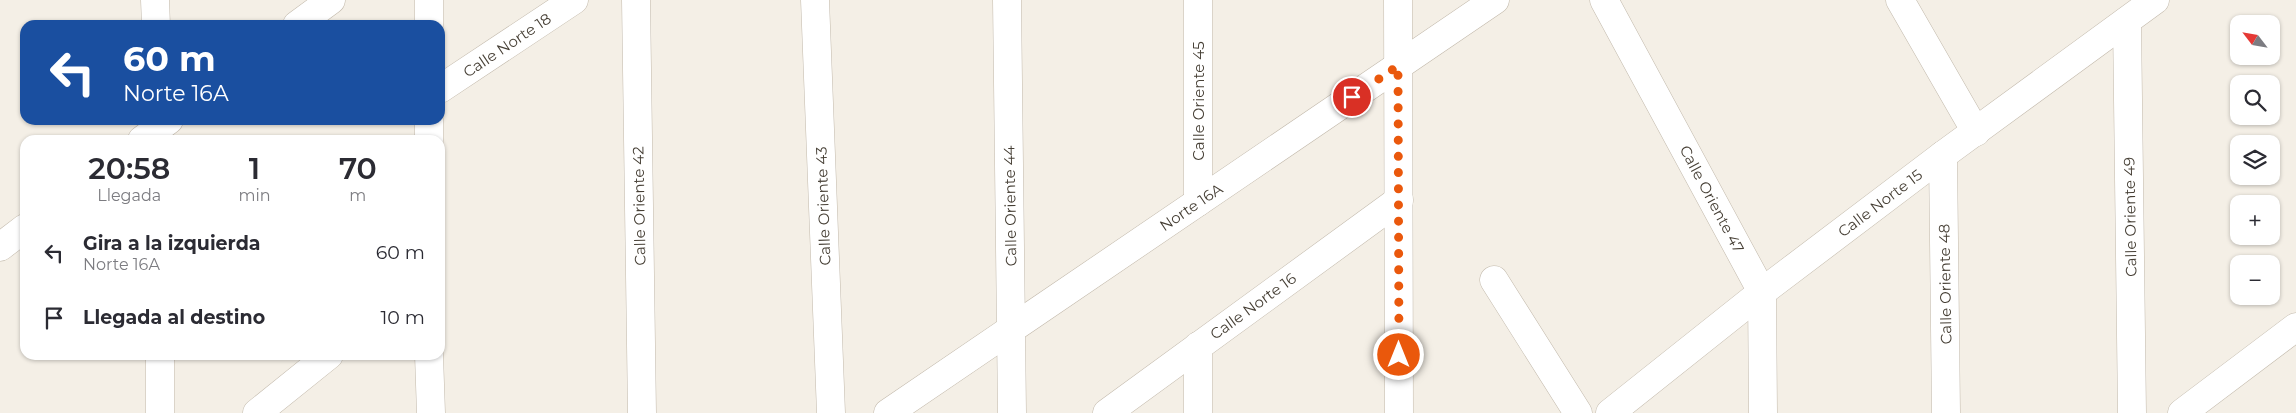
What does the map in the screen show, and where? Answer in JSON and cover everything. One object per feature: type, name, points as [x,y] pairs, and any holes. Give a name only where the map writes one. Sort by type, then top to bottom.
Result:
[{"type":"street","points":[[155,0],[156,20]]},
{"type":"street","points":[[304,20],[331,0]]},
{"type":"street","points":[[429,0],[429,20]]},
{"type":"street","name":"Calle Norte 18","points":[[445,86],[574,0]]},
{"type":"street","name":"Calle Oriente 42","points":[[636,0],[642,413]]},
{"type":"street","name":"Calle Oriente 43","points":[[815,0],[831,413]]},
{"type":"street","name":"Calle Oriente 44","points":[[1007,0],[1012,413]]},
{"type":"street","name":"Calle Oriente 45","points":[[1198,0],[1198,202]]},
{"type":"street","points":[[1398,0],[1399,413]]},
{"type":"street","name":"Norte 16A","points":[[888,413],[1495,0]]},
{"type":"street","name":"Calle Oriente 47","points":[[1604,0],[1762,292],[1763,413]]},
{"type":"street","points":[[1900,0],[1976,132]]},
{"type":"street","name":"Calle Norte 15","points":[[1610,413],[1762,292],[1943,155],[2155,0]]},
{"type":"street","name":"Calle Oriente 49","points":[[2127,21],[2132,413]]},
{"type":"street","name":"Calle Oriente 48","points":[[1943,155],[1946,413]]},
{"type":"street","name":"Calle Norte 16","points":[[1107,413],[1399,200]]},
{"type":"street","points":[[0,247],[20,232]]},
{"type":"street","points":[[1494,280],[1578,413]]},
{"type":"street","points":[[2182,413],[2296,327]]},
{"type":"street","points":[[1198,346],[1198,413]]},
{"type":"street","points":[[160,360],[160,413]]},
{"type":"street","points":[[257,413],[323,360]]},
{"type":"street","points":[[429,360],[431,413]]},
{"type":"route","points":[[1352,97],[1398,66],[1399,355]]}]
